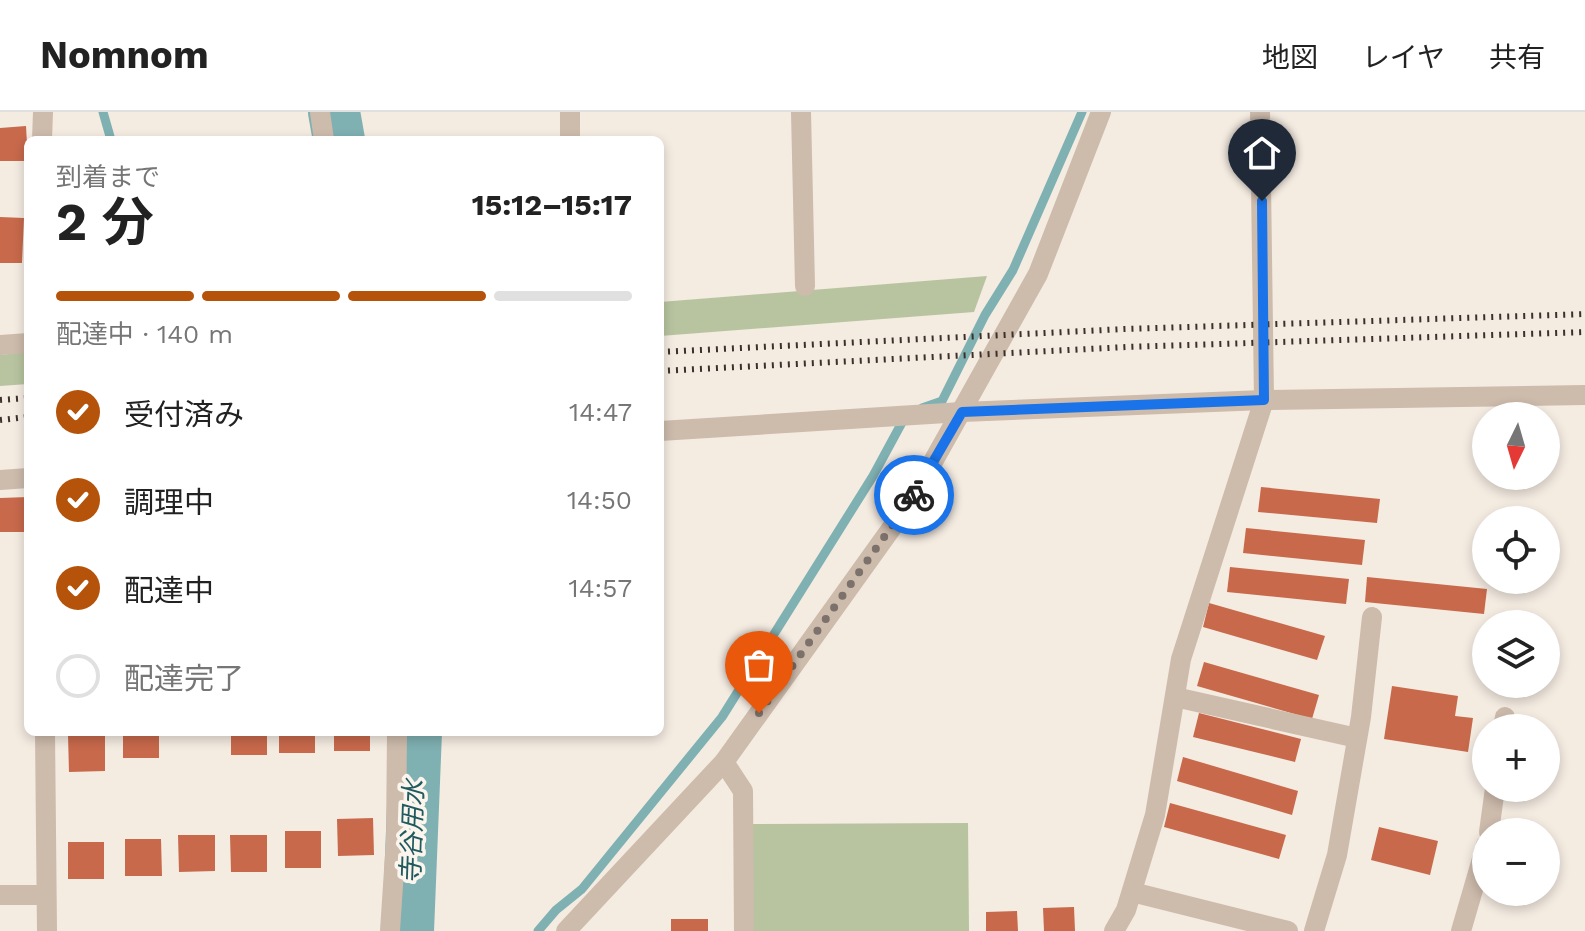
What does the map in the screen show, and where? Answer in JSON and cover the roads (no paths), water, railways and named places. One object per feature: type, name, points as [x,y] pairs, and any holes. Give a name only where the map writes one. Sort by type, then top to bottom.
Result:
[{"type":"street","points":[[42,136],[43,112]]},
{"type":"street","points":[[320,112],[323,136]]},
{"type":"street","points":[[570,112],[570,136]]},
{"type":"street","points":[[801,112],[805,286]]},
{"type":"street","points":[[566,931],[724,762],[911,501],[1038,274],[1101,112]]},
{"type":"street","points":[[1114,931],[1126,910],[1155,815],[1181,659],[1264,400],[1260,112]]},
{"type":"street","points":[[0,345],[24,343]]},
{"type":"street","points":[[664,431],[962,412],[1264,400],[1585,395]]},
{"type":"street","points":[[0,480],[24,478]]},
{"type":"street","points":[[1314,931],[1337,855],[1357,738],[1372,617]]},
{"type":"street","points":[[1175,697],[1357,738]]},
{"type":"street","points":[[45,736],[47,931]]},
{"type":"street","points":[[390,931],[396,840],[397,736]]},
{"type":"street","points":[[724,762],[743,791],[744,931]]},
{"type":"street","points":[[1132,892],[1288,931]]},
{"type":"street","points":[[1461,931],[1472,893]]},
{"type":"street","points":[[0,895],[45,895]]},
{"type":"waterway","points":[[103,112],[110,136]]},
{"type":"waterway","name":"寺谷用水","points":[[334,112],[338,136]]},
{"type":"waterway","points":[[922,408],[942,401],[985,315],[1013,270],[1082,112]]},
{"type":"waterway","points":[[538,931],[556,910],[582,889],[722,717],[873,476],[906,415]]},
{"type":"waterway","name":"寺谷用水","points":[[408,931],[416,736]]},
{"type":"railway","points":[[664,352],[1125,329],[1585,314]]},
{"type":"railway","points":[[664,371],[1127,347],[1585,332]]},
{"type":"railway","points":[[0,400],[24,398]]},
{"type":"railway","points":[[0,420],[24,417]]}]
